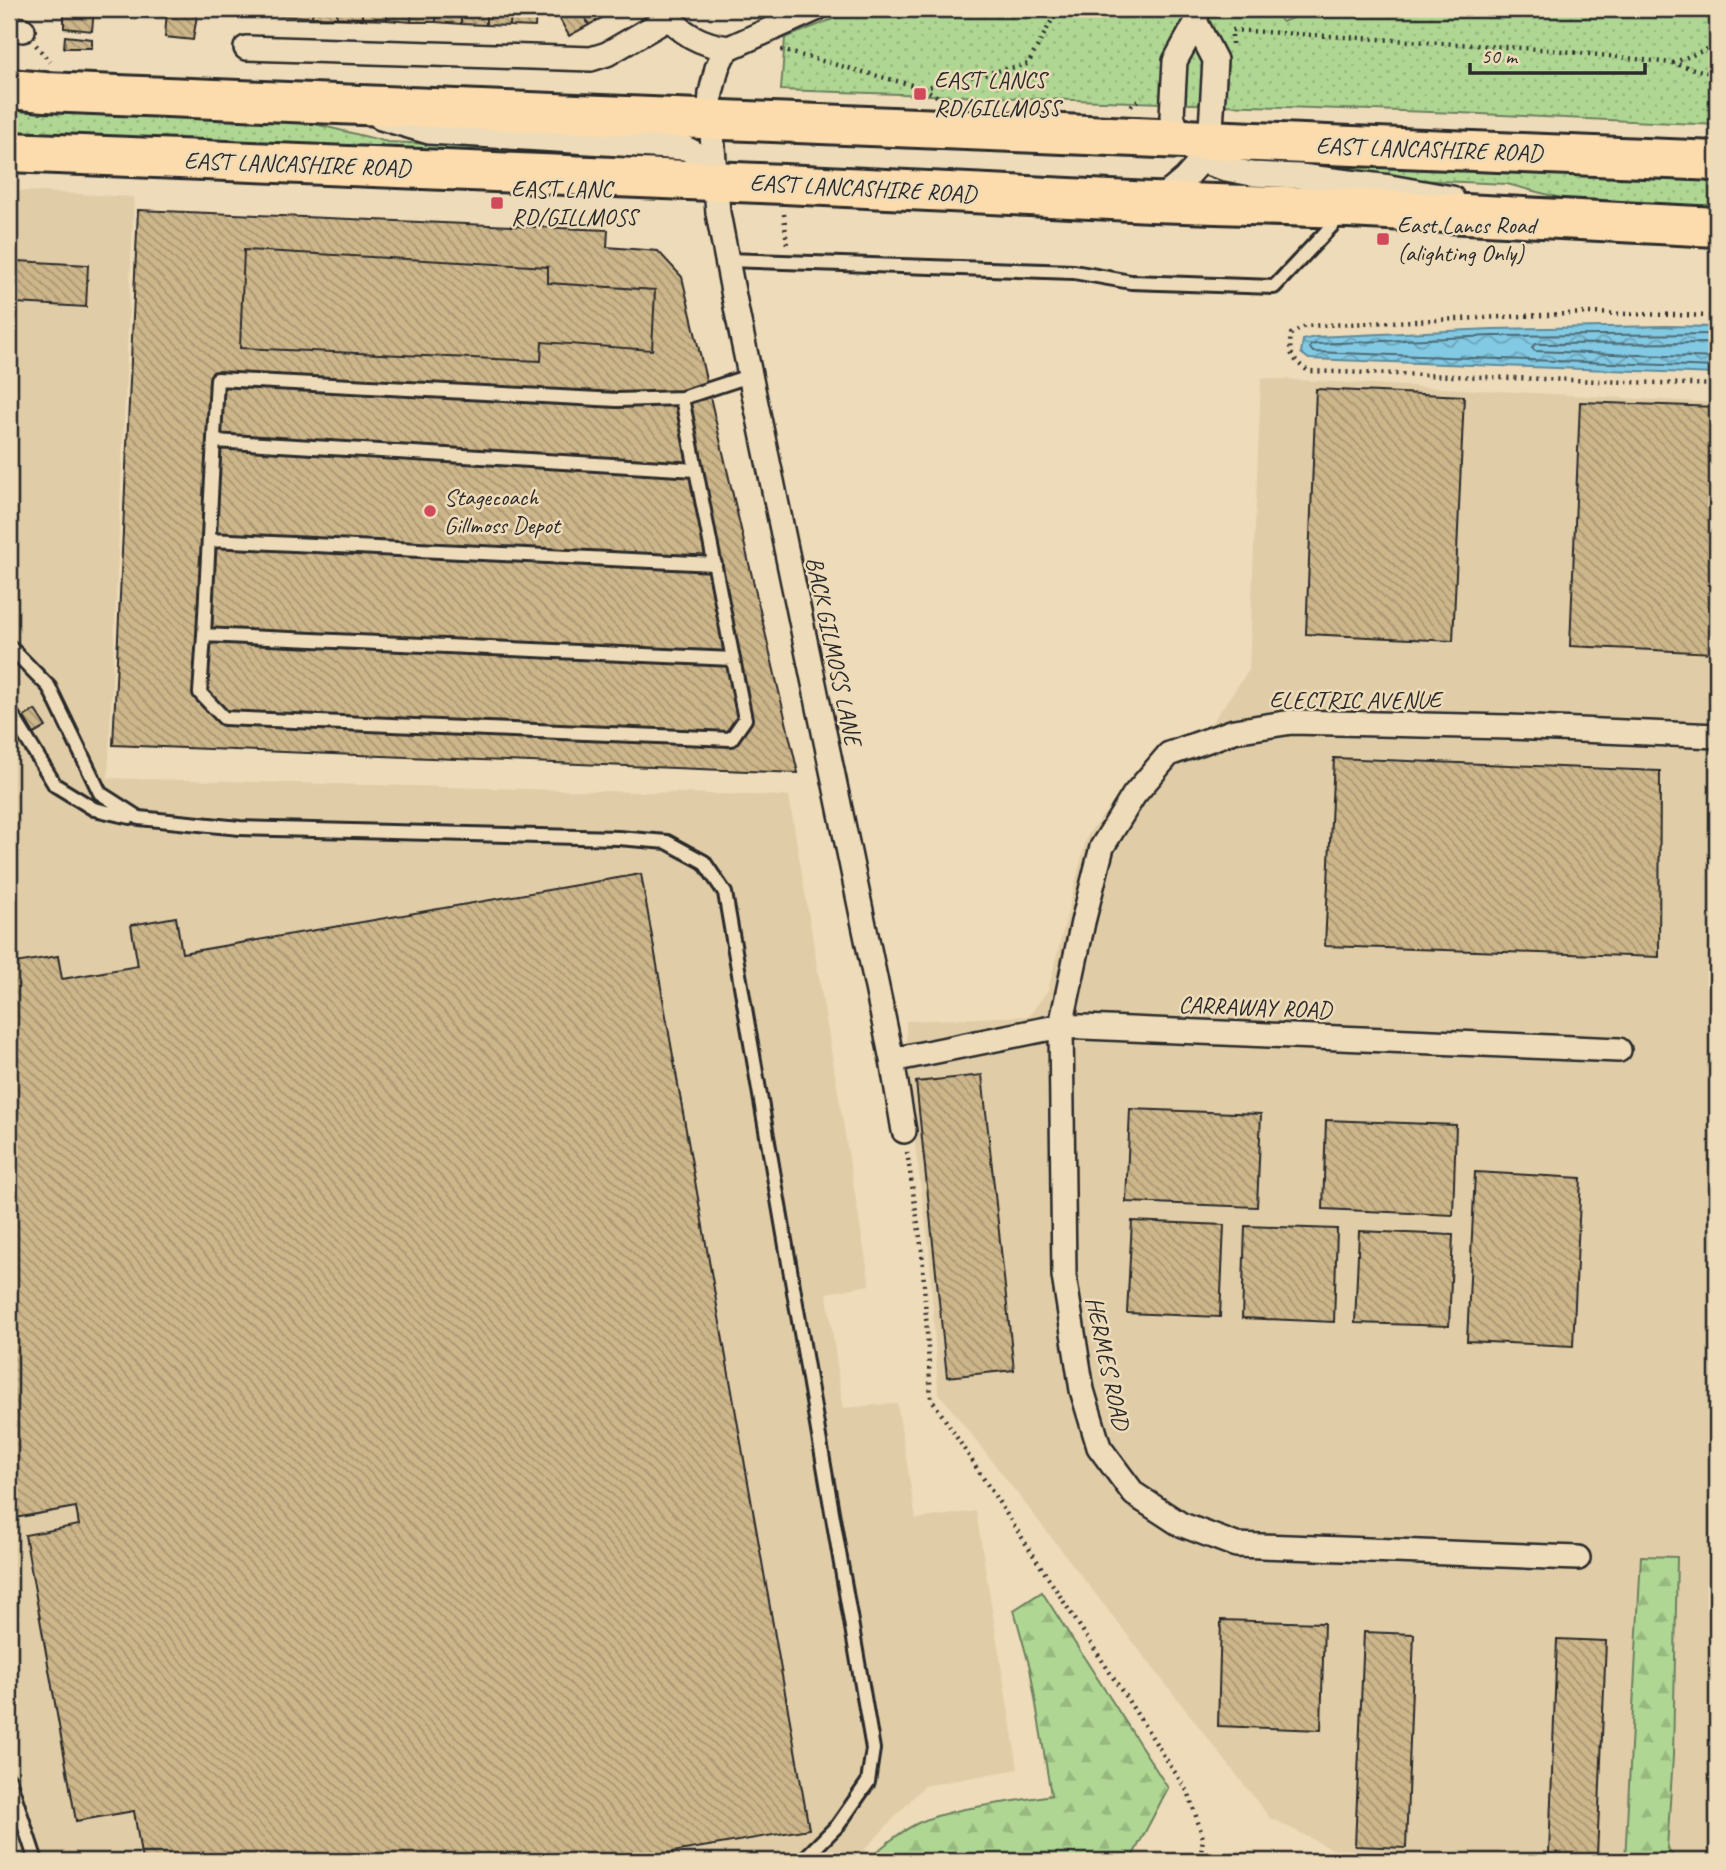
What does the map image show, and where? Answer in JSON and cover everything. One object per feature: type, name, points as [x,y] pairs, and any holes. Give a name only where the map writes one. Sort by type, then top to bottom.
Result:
[{"type":"highway","name":"EAST LANCASHIRE ROAD","points":[[9,89],[711,119],[1198,145],[1717,161]]},
{"type":"highway","name":"EAST LANCASHIRE ROAD","points":[[9,152],[1152,202],[1348,208],[1717,227]]},
{"type":"street","points":[[246,48],[591,59],[607,54],[667,13],[694,39],[713,46],[737,44],[816,9]]},
{"type":"street","points":[[1196,16],[1175,61],[1172,116],[1218,167],[1252,174],[1300,176],[1390,187],[1573,219]]},
{"type":"street","points":[[1152,202],[1172,190],[1198,145],[1215,60],[1196,16]]},
{"type":"street","name":"BACK GILMOSS LANE","points":[[737,44],[719,63],[710,93],[718,213],[749,376],[892,1060],[904,1131]]},
{"type":"street","points":[[328,103],[429,132],[685,148],[703,158],[715,181]]},
{"type":"street","name":"ELECTRIC AVENUE","points":[[1061,1026],[1102,847],[1134,795],[1169,754],[1234,731],[1292,722],[1510,727],[1717,736]]},
{"type":"street","name":"CARRAWAY ROAD","points":[[892,1060],[1061,1026],[1619,1050]]},
{"type":"street","name":"HERMES ROAD","points":[[1061,1026],[1064,1276],[1082,1390],[1099,1447],[1134,1494],[1180,1524],[1236,1545],[1578,1558]]},
{"type":"lane","points":[[727,260],[1074,272],[1131,282],[1274,287],[1348,208]]},
{"type":"lane","points":[[682,398],[745,719],[731,739],[224,718],[200,693],[217,379],[617,400],[682,398],[749,376]]},
{"type":"lane","points":[[214,441],[696,470]]},
{"type":"lane","points":[[209,540],[715,564]]},
{"type":"lane","points":[[204,635],[733,659]]},
{"type":"lane","points":[[9,646],[49,687],[100,793],[139,818]]},
{"type":"lane","points":[[9,710],[55,785],[94,810],[139,818],[240,828],[618,838],[667,842],[704,862],[725,894],[873,1749],[867,1782],[838,1825],[802,1861]]},
{"type":"lane","points":[[9,1779],[36,1861]]},
{"type":"path","points":[[737,44],[923,88],[1028,64],[1058,9]]},
{"type":"path","points":[[16,29],[49,62],[62,62]]},
{"type":"path","points":[[1233,53],[1232,30],[1541,49],[1672,63],[1717,75]]},
{"type":"path","points":[[1672,63],[1717,45]]},
{"type":"path","points":[[1717,316],[1588,313],[1305,326],[1291,334],[1289,348],[1295,361],[1308,371],[1717,385]]},
{"type":"path","points":[[904,1131],[922,1251],[931,1398],[1189,1794],[1203,1839],[1200,1861]]},
{"type":"shaded area","points":[[9,190],[134,197],[108,778],[789,796],[870,1285],[827,1293],[843,1408],[897,1403],[916,1519],[976,1511],[1018,1769],[924,1786],[854,1861],[9,1861]]},
{"type":"shaded area","points":[[1261,378],[1717,403],[1717,1861],[1494,1861],[1336,1851],[1270,1818],[938,1392],[929,1248],[907,1086],[906,1021],[1029,1016],[1048,990],[1087,836],[1158,744],[1210,725],[1249,670]]},
{"type":"green space","points":[[858,9],[1275,9],[1282,22],[1315,9],[1717,9],[1717,125],[1459,113],[781,90],[785,38]]},
{"type":"green space","points":[[9,107],[303,121],[388,142],[671,155],[683,161],[9,137]]},
{"type":"green space","points":[[1302,160],[1717,177],[1717,208],[1572,201],[1507,184],[1395,179],[1300,165]]},
{"type":"green space","points":[[1641,1556],[1677,1557],[1673,1756],[1667,1849],[1678,1861],[1625,1861]]},
{"type":"green space","points":[[1042,1592],[1168,1788],[1130,1861],[866,1861],[904,1831],[933,1817],[1051,1795],[1030,1668],[1014,1610]]},
{"type":"water","points":[[1717,327],[1717,374],[1309,359],[1301,353],[1303,340],[1315,337],[1492,329]]},
{"type":"building","points":[[64,9],[94,9],[92,31],[64,28]]},
{"type":"building","points":[[167,9],[198,9],[193,40],[165,37]]},
{"type":"building","points":[[238,9],[263,9],[263,15],[238,14]]},
{"type":"building","points":[[263,9],[288,9],[288,16],[263,15]]},
{"type":"building","points":[[288,9],[313,9],[312,17],[288,16]]},
{"type":"building","points":[[313,9],[337,9],[337,18],[312,17]]},
{"type":"building","points":[[337,9],[362,9],[362,19],[337,18]]},
{"type":"building","points":[[362,9],[387,9],[387,20],[362,19]]},
{"type":"building","points":[[387,9],[412,9],[411,22],[387,20]]},
{"type":"building","points":[[412,9],[437,9],[436,22],[411,22]]},
{"type":"building","points":[[437,9],[461,9],[461,24],[436,22]]},
{"type":"building","points":[[461,9],[486,9],[486,25],[461,24]]},
{"type":"building","points":[[486,9],[511,9],[510,26],[486,25]]},
{"type":"building","points":[[511,9],[536,9],[535,27],[510,26]]},
{"type":"building","points":[[566,9],[580,9],[589,25],[569,36],[557,14]]},
{"type":"building","points":[[580,9],[606,9],[609,14],[589,25]]},
{"type":"building","points":[[65,36],[92,39],[92,48],[64,48]]},
{"type":"building","name":"Stagecoach Gillmoss Depot","points":[[138,210],[608,230],[607,247],[658,251],[682,277],[798,773],[113,745]]},
{"type":"building","points":[[244,250],[548,267],[548,283],[655,290],[652,350],[542,342],[541,361],[240,348]]},
{"type":"building","points":[[18,261],[88,265],[86,307],[16,303]]},
{"type":"building","points":[[1316,389],[1464,396],[1453,641],[1306,634]]},
{"type":"building","points":[[1580,402],[1717,407],[1717,585],[1714,653],[1570,646]]},
{"type":"building","points":[[35,710],[46,727],[34,734],[24,717]]},
{"type":"building","points":[[1334,758],[1660,771],[1659,957],[1325,946]]},
{"type":"building","points":[[641,874],[809,1829],[620,1861],[142,1861],[134,1811],[76,1821],[25,1535],[79,1525],[76,1507],[9,1519],[9,964],[58,956],[62,979],[138,966],[131,925],[176,917],[182,953]]},
{"type":"building","points":[[982,1075],[1014,1370],[947,1377],[916,1082]]},
{"type":"building","points":[[1130,1109],[1261,1114],[1257,1207],[1126,1202]]},
{"type":"building","points":[[1326,1120],[1456,1125],[1453,1215],[1323,1209]]},
{"type":"building","points":[[1475,1172],[1581,1178],[1573,1346],[1467,1341]]},
{"type":"building","points":[[1132,1221],[1224,1225],[1220,1317],[1127,1313]]},
{"type":"building","points":[[1245,1226],[1337,1229],[1334,1322],[1242,1318]]},
{"type":"building","points":[[1359,1231],[1453,1235],[1449,1326],[1355,1323]]},
{"type":"building","points":[[1221,1620],[1324,1623],[1321,1730],[1218,1726]]},
{"type":"building","points":[[1364,1632],[1414,1634],[1406,1848],[1355,1846]]},
{"type":"building","points":[[1557,1639],[1606,1641],[1597,1856],[1549,1854]]},
{"type":"place","name":"EAST LANCS RD/GILLMOSS","points":[[920,94]]},
{"type":"place","name":"EAST LANC RD/GILLMOSS","points":[[497,203]]},
{"type":"place","name":"East Lancs Road (alighting Only)","points":[[1383,239]]},
{"type":"place","name":"Stagecoach Gillmoss Depot","points":[[430,511]]}]
